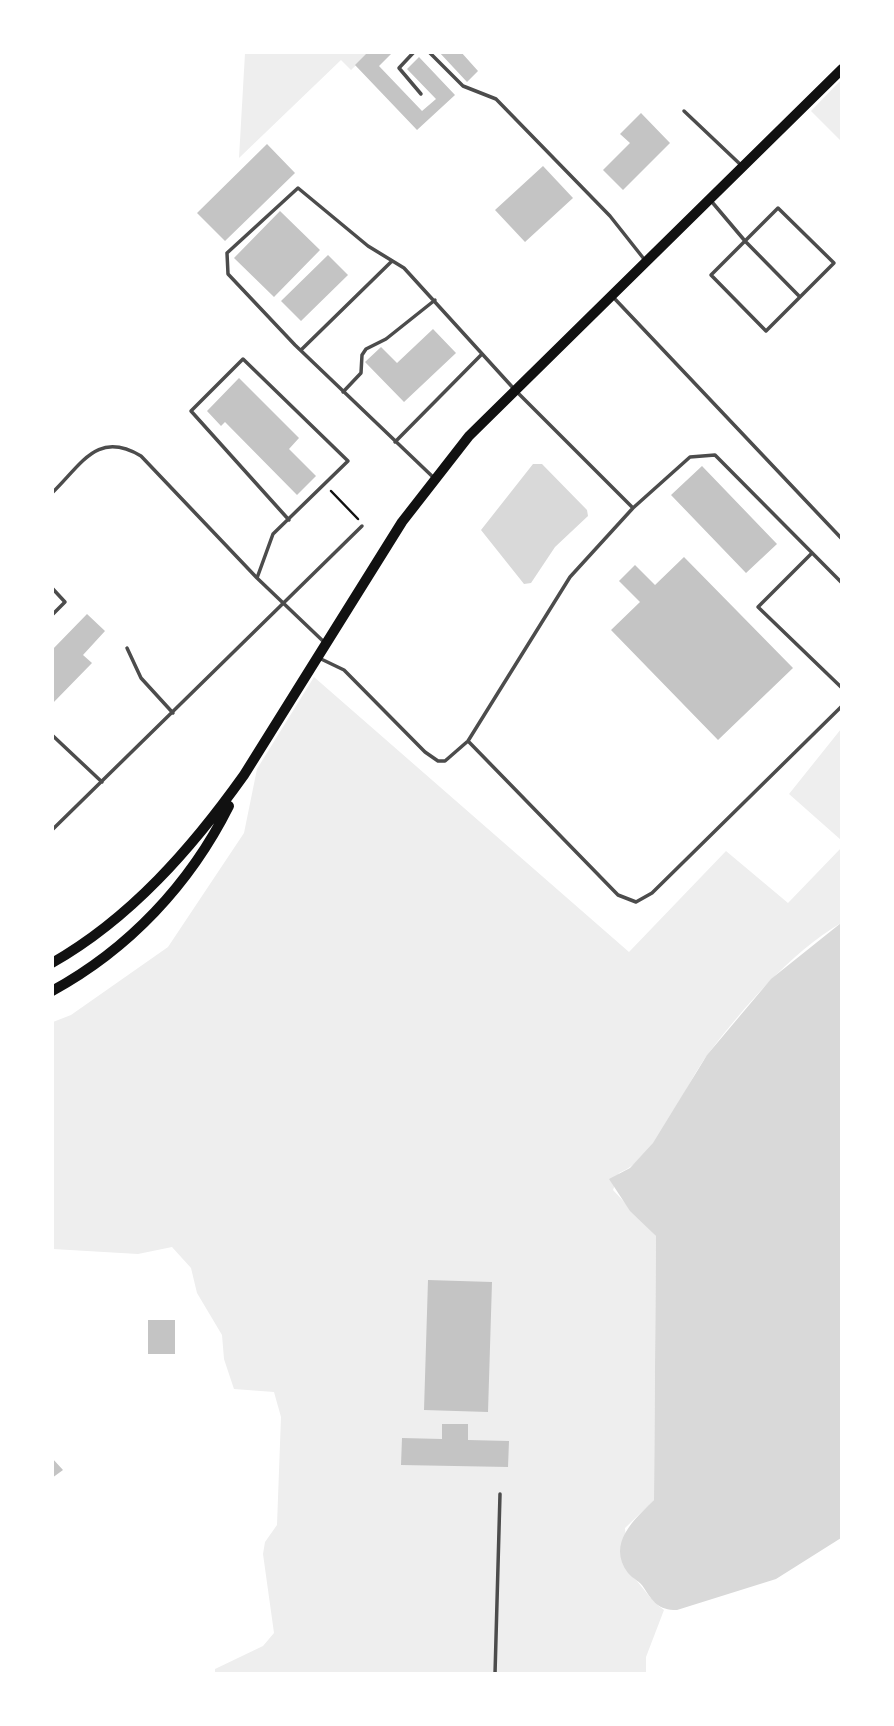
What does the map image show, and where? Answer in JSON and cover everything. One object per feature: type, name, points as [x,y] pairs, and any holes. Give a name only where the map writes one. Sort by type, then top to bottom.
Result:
[{"type":"main road","points":[[52,963],[111,923],[147,892],[218,813],[402,522],[469,436],[711,201],[842,69]]},
{"type":"main road","points":[[52,991],[100,961],[143,926],[188,874],[220,823],[244,775]]},
{"type":"lane","points":[[414,52],[399,68],[421,94]]},
{"type":"lane","points":[[429,52],[463,86],[496,99],[610,216],[647,263]]},
{"type":"lane","points":[[684,111],[744,167]]},
{"type":"lane","points":[[434,478],[301,350],[228,274],[227,253],[298,188],[368,246],[404,268],[515,390],[633,508]]},
{"type":"lane","points":[[711,201],[745,241],[800,297]]},
{"type":"lane","points":[[778,208],[834,263],[766,331],[710,275],[745,241],[778,208]]},
{"type":"lane","points":[[301,350],[392,261]]},
{"type":"lane","points":[[612,297],[842,539]]},
{"type":"lane","points":[[344,392],[361,373],[362,355],[366,349],[386,339],[435,300]]},
{"type":"lane","points":[[395,442],[483,354]]},
{"type":"lane","points":[[257,578],[273,534],[289,520],[348,461],[243,359],[191,411],[289,520]]},
{"type":"lane","points":[[52,493],[95,449],[106,445],[125,447],[141,456],[257,578],[326,643]]},
{"type":"lane","points":[[317,657],[344,670],[438,761],[454,756],[468,741],[570,577],[633,508],[690,457],[715,455],[842,583]]},
{"type":"lane","points":[[52,831],[362,526]]},
{"type":"lane","points":[[812,553],[758,607],[842,688]]},
{"type":"lane","points":[[52,589],[65,601],[52,615]]},
{"type":"lane","points":[[127,648],[141,678],[173,713]]},
{"type":"lane","points":[[468,741],[618,895],[636,902],[648,897],[842,706]]},
{"type":"lane","points":[[52,735],[102,782]]},
{"type":"lane","points":[[495,1674],[500,1494]]},
{"type":"path","points":[[324,485],[358,519]]},
{"type":"shaded area","points":[[245,53],[369,53],[351,70],[341,60],[239,158]]},
{"type":"shaded area","points":[[841,80],[841,141],[811,111]]},
{"type":"shaded area","points":[[533,464],[542,464],[587,510],[588,516],[555,547],[531,583],[524,584],[481,530]]},
{"type":"shaded area","points":[[314,677],[629,952],[726,851],[788,903],[841,848],[841,923],[786,965],[737,1018],[708,1054],[658,1137],[633,1165],[619,1173],[613,1190],[656,1236],[654,1500],[625,1528],[628,1572],[664,1610],[646,1657],[646,1673],[215,1673],[215,1669],[263,1646],[274,1633],[263,1554],[265,1542],[277,1525],[281,1417],[274,1392],[234,1389],[224,1359],[222,1335],[197,1293],[191,1268],[172,1247],[138,1254],[53,1249],[53,1022],[71,1015],[168,947],[244,833],[257,769]]},
{"type":"shaded area","points":[[841,729],[841,840],[789,794]]},
{"type":"shaded area","points":[[841,923],[841,1538],[776,1579],[677,1610],[665,1609],[653,1601],[628,1573],[620,1552],[626,1532],[654,1500],[656,1236],[630,1211],[609,1179],[630,1168],[653,1143],[707,1055],[771,979]]},
{"type":"building","points":[[368,52],[393,52],[379,66],[422,111],[436,99],[407,69],[419,57],[455,95],[417,130],[355,65]]},
{"type":"building","points":[[439,52],[461,52],[478,71],[467,82]]},
{"type":"building","points":[[641,113],[670,143],[623,190],[603,170],[630,143],[620,134]]},
{"type":"building","points":[[267,144],[295,173],[225,241],[197,213]]},
{"type":"building","points":[[543,166],[573,198],[525,242],[495,210]]},
{"type":"building","points":[[280,211],[320,250],[274,297],[234,258]]},
{"type":"building","points":[[328,255],[348,275],[301,321],[281,301]]},
{"type":"building","points":[[433,329],[456,353],[404,402],[365,362],[381,347],[397,363]]},
{"type":"building","points":[[239,378],[299,438],[289,449],[316,476],[297,495],[225,422],[221,426],[207,411]]},
{"type":"building","points":[[702,466],[777,544],[746,573],[671,495]]},
{"type":"building","points":[[684,557],[793,668],[718,740],[611,630],[640,602],[619,581],[635,565],[655,585]]},
{"type":"building","points":[[87,614],[105,631],[83,655],[92,663],[52,704],[52,650]]},
{"type":"building","points":[[428,1280],[492,1282],[488,1412],[424,1410]]},
{"type":"building","points":[[148,1320],[175,1320],[175,1354],[148,1354]]},
{"type":"building","points":[[442,1424],[468,1424],[468,1440],[509,1441],[508,1467],[401,1465],[402,1438],[442,1439]]},
{"type":"building","points":[[52,1458],[63,1470],[52,1478]]}]
